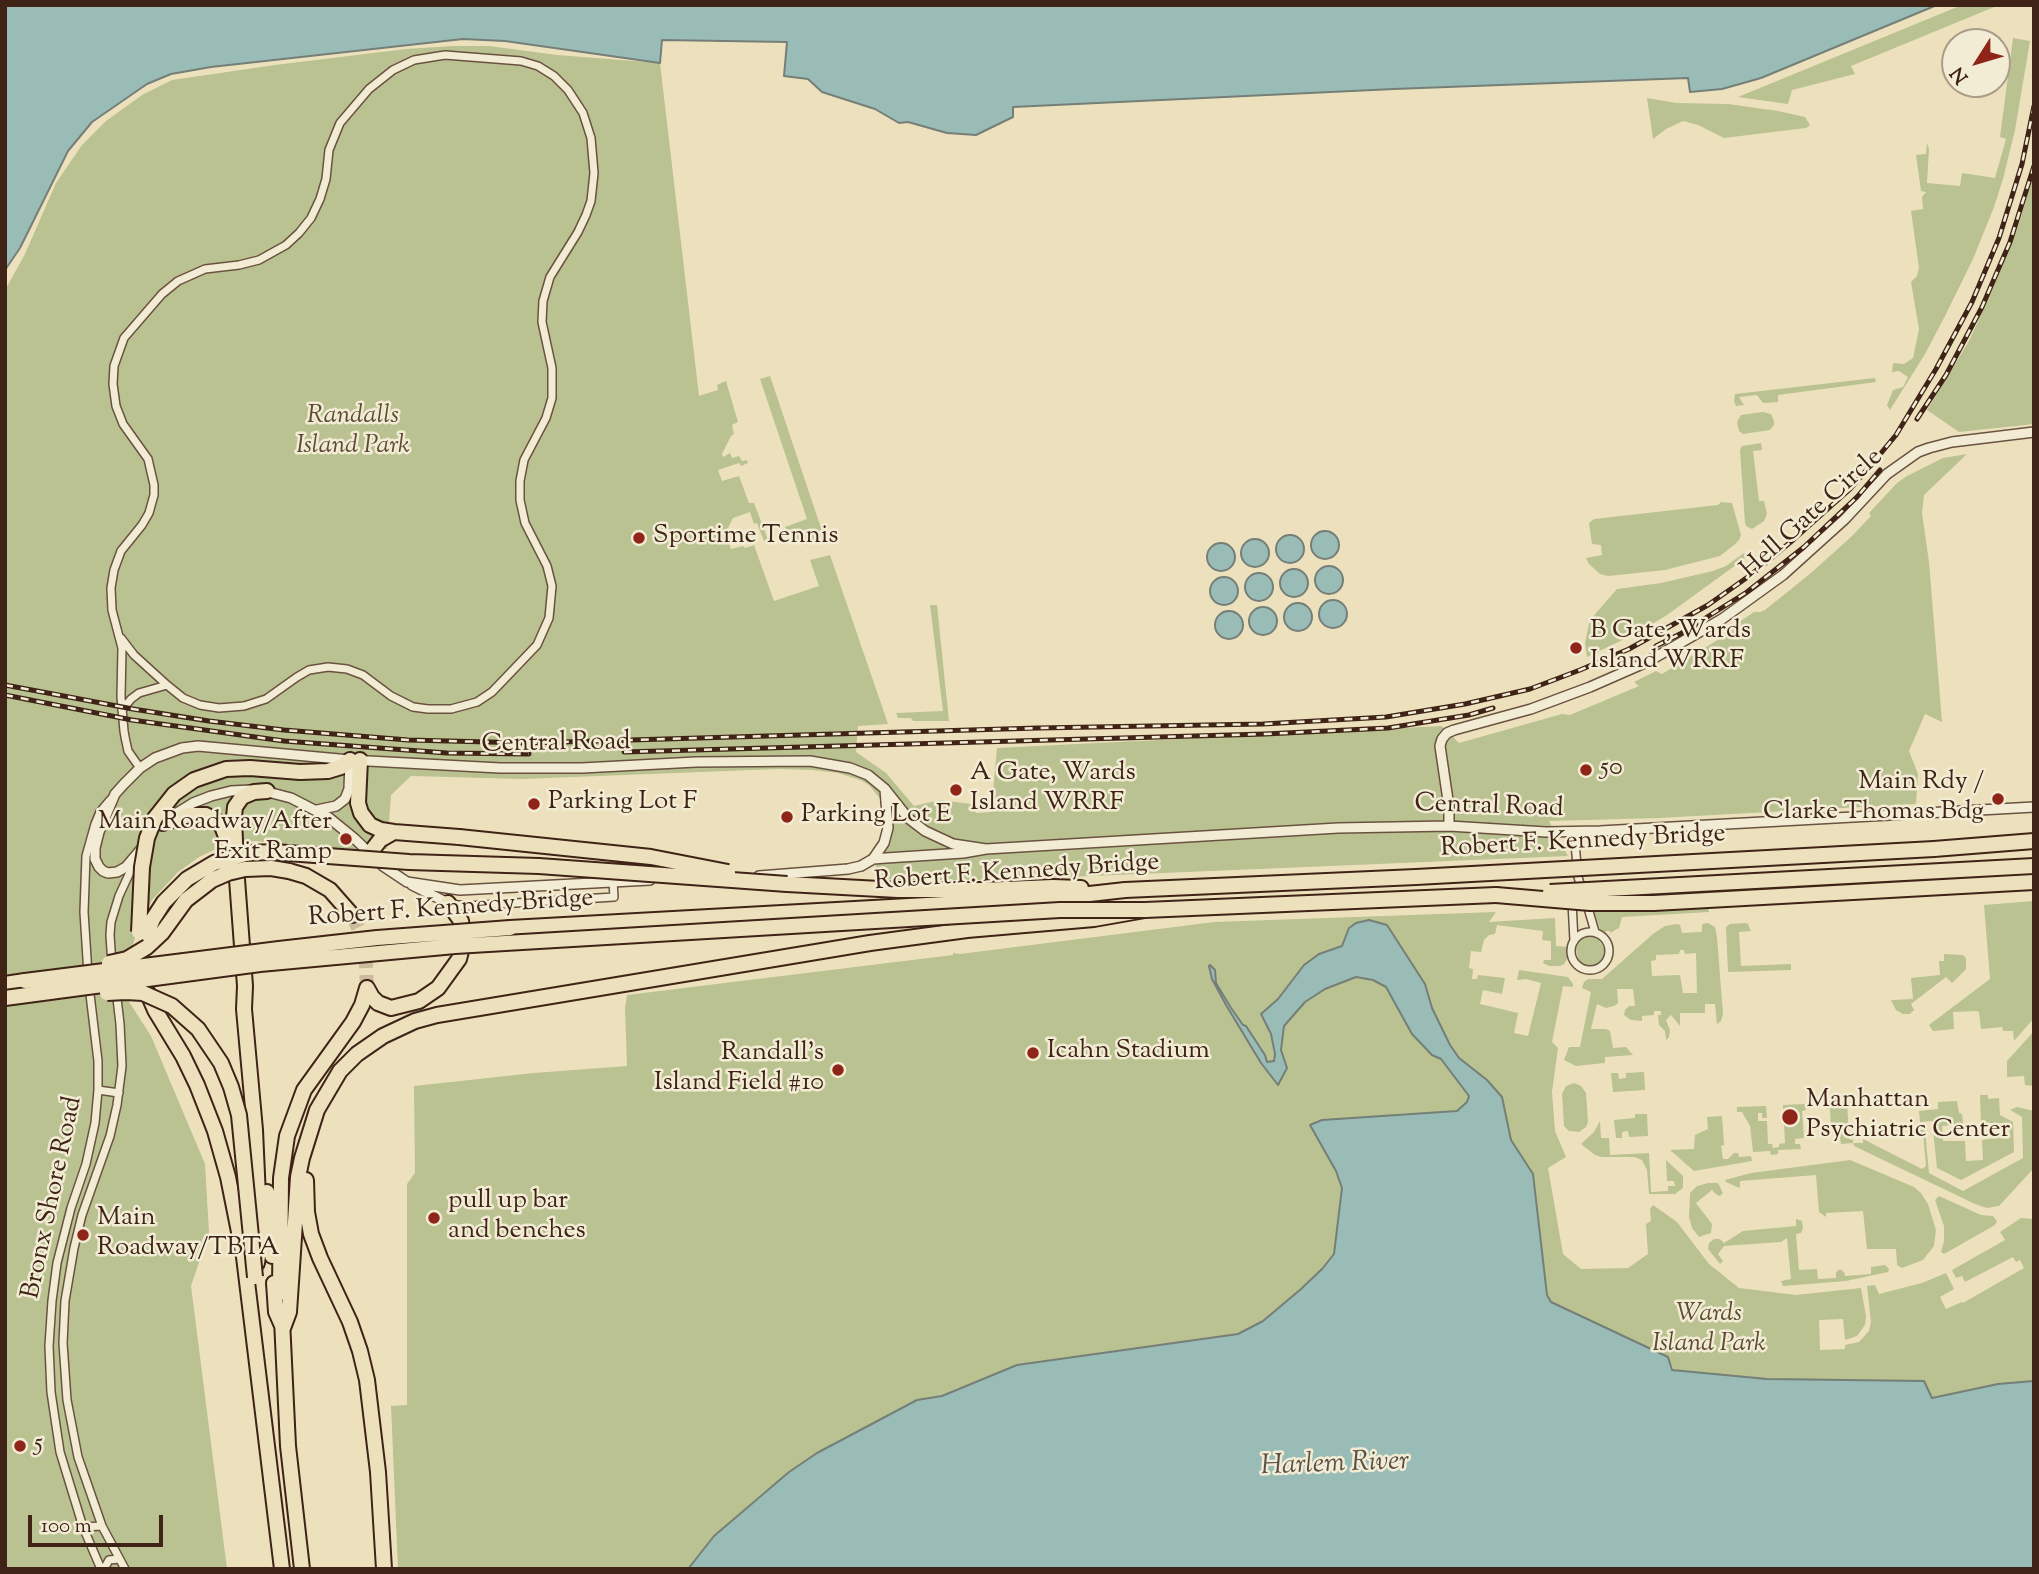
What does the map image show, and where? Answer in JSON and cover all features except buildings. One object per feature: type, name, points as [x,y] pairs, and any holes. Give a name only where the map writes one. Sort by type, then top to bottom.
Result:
[{"type":"highway","points":[[282,1569],[241,1237],[222,1156],[191,1072],[146,992],[142,973],[142,875],[147,838],[155,818],[174,794],[210,773],[250,768],[317,773],[334,770],[355,760],[361,813],[373,826],[394,832],[651,857],[787,884]]},
{"type":"highway","points":[[255,1277],[260,1242],[256,1095],[251,1008],[245,986],[236,866],[235,807],[245,795],[267,791]]},
{"type":"highway","points":[[163,823],[193,814],[202,814],[215,820],[226,834],[236,866]]},
{"type":"highway","points":[[370,853],[380,840],[394,832]]},
{"type":"highway","name":"Robert F. Kennedy Bridge","points":[[5,984],[388,937],[524,927],[1054,898],[1125,890],[1480,874],[2034,841]]},
{"type":"highway","points":[[143,933],[164,902],[187,879],[204,867],[249,853],[274,852],[409,862],[539,866],[898,890],[1053,887],[1125,890]]},
{"type":"highway","name":"Robert F. Kennedy Bridge","points":[[5,998],[260,964],[444,947],[1060,910],[1145,910],[1496,895],[2034,866]]},
{"type":"highway","points":[[26,981],[121,961],[133,956],[158,938],[192,894],[212,880],[236,870],[271,867],[306,876],[330,890],[352,915]]},
{"type":"highway","points":[[1496,895],[1590,904],[1627,904],[2034,882]]},
{"type":"highway","points":[[302,1569],[288,1446],[281,1312],[281,1191],[287,1136],[304,1090],[353,1022],[368,988],[372,997],[386,1007],[402,1006],[426,997],[438,988],[454,967],[461,952],[464,933],[461,921],[448,903]]},
{"type":"highway","points":[[283,1328],[289,1312],[298,1177],[312,1122],[327,1091],[341,1071],[357,1054],[392,1031],[427,1017],[892,939],[1029,923],[1094,919],[1145,910]]},
{"type":"highway","points":[[5,1007],[133,992],[162,1000],[190,1020],[207,1040],[221,1063],[236,1101],[243,1143],[255,1277],[257,1362]]},
{"type":"highway","points":[[256,1095],[276,1312],[283,1328]]},
{"type":"highway","points":[[312,1122],[306,1187],[309,1222],[320,1258],[350,1322],[367,1380],[379,1472],[384,1569]]},
{"type":"street","points":[[445,55],[521,61],[538,66],[554,76],[568,90],[583,113],[591,138],[594,164],[593,186],[586,215],[550,277],[543,301],[542,322],[552,368],[552,398],[546,418],[524,460],[520,481],[521,509],[525,523],[544,557],[552,586],[549,618],[537,645],[492,692],[477,702],[451,709],[413,707],[391,696],[363,675],[338,667],[309,670],[266,699],[244,706],[219,708],[200,705],[183,698],[134,655],[121,637],[111,599],[114,570],[121,551],[149,513],[154,495],[148,459],[123,424],[113,395],[114,366],[129,329],[162,294],[187,276],[205,269],[248,264],[268,256],[294,239],[307,224],[320,199],[326,179],[329,150],[340,123],[369,89],[393,69],[414,60],[445,55]]},
{"type":"street","name":"Hell Gate Circle","points":[[1449,826],[1449,807],[1440,746],[1447,733],[1531,709],[1598,684],[1647,662],[1722,619],[1793,568],[1888,474],[1918,452],[1951,442],[2034,432]]},
{"type":"street","points":[[121,637],[122,710],[126,745],[140,768]]},
{"type":"street","points":[[122,710],[139,693],[167,685]]},
{"type":"street","name":"Central Road","points":[[613,881],[614,897],[467,906],[448,903],[383,866],[338,824],[317,810],[267,791],[240,790],[211,796],[184,808],[163,823],[126,867],[117,872],[107,873],[99,867],[94,854],[96,841],[115,794],[140,768],[165,754],[198,746],[438,766],[556,769],[706,761],[810,761],[868,775],[885,789],[908,818],[934,837],[959,846],[986,849]]},
{"type":"street","points":[[317,810],[336,806],[345,799],[355,760]]},
{"type":"street","points":[[873,859],[884,843],[888,828],[885,789]]},
{"type":"street","name":"Bronx Shore Road","points":[[103,1569],[83,1527],[70,1489],[57,1434],[51,1392],[49,1329],[55,1278],[91,1144],[98,1090],[98,1061],[85,940],[85,869],[88,844],[100,812],[115,794]]},
{"type":"street","name":"Central Road","points":[[407,882],[460,890],[786,874],[855,868],[873,859],[986,849],[1359,827],[1449,826],[1574,832],[2034,807]]},
{"type":"street","points":[[1574,832],[1578,877],[1595,932]]},
{"type":"street","name":"Bronx Shore Road","points":[[125,1569],[102,1526],[73,1438],[66,1390],[63,1327],[76,1240],[110,1136],[119,1093],[121,1035],[110,936],[119,896],[140,850]]},
{"type":"street","points":[[1574,941],[1585,932],[1595,932],[1603,936],[1609,947],[1607,960],[1598,968],[1586,969],[1575,962],[1571,951],[1574,941],[1572,903],[1578,877]]},
{"type":"street","points":[[98,1090],[119,1093]]},
{"type":"street","points":[[74,1200],[88,1200]]},
{"type":"street","points":[[55,1278],[68,1280]]},
{"type":"street","points":[[49,1329],[63,1327]]},
{"type":"street","points":[[83,1527],[102,1526]]},
{"type":"street","points":[[103,1569],[109,1560],[119,1559]]},
{"type":"green space","points":[[1962,5],[1999,5],[1851,66],[1855,74],[1792,90],[1788,104],[1738,97]]},
{"type":"green space","points":[[2013,38],[2030,41],[2015,130],[1994,207],[1973,259],[1944,318],[1890,410],[1887,405],[1893,390],[1903,387],[1908,377],[1899,371],[1892,372],[1893,363],[1904,364],[1913,358],[1919,329],[1911,282],[1917,276],[1919,268],[1911,211],[1923,209],[1922,197],[1926,192],[1921,191],[1916,155],[1926,154],[1927,143],[1927,183],[1960,186],[1962,173],[1995,178],[2006,139],[2000,137],[2005,98],[2011,98]]},
{"type":"green space","name":"Randalls Island Park","points":[[489,46],[557,55],[660,63],[699,396],[718,390],[717,385],[726,381],[738,422],[732,425],[734,434],[722,454],[723,457],[730,453],[732,458],[739,456],[742,461],[747,460],[748,463],[718,470],[722,481],[739,476],[749,503],[754,503],[768,540],[764,541],[750,512],[733,518],[726,532],[731,549],[754,545],[774,601],[819,586],[810,560],[830,555],[888,724],[858,726],[856,752],[886,773],[914,806],[940,800],[971,804],[976,813],[991,812],[997,748],[1442,726],[1459,743],[1562,714],[1570,715],[1639,686],[1634,682],[1656,671],[1662,674],[1729,633],[1733,630],[1730,628],[1754,612],[1765,610],[1852,536],[1897,483],[1943,458],[1967,454],[1924,495],[1922,513],[1929,562],[1942,722],[1925,714],[1909,751],[1918,774],[1916,804],[1549,821],[1568,856],[996,880],[905,880],[877,879],[874,851],[884,834],[885,811],[881,800],[869,785],[838,773],[778,769],[523,779],[411,776],[391,795],[387,849],[354,851],[255,841],[226,845],[199,857],[178,872],[152,900],[132,947],[124,994],[151,1036],[205,1164],[209,1233],[191,1286],[227,1569],[5,1569],[5,290],[25,254],[56,183],[82,145],[106,121],[142,95],[172,80],[406,49]]},
{"type":"green space","points":[[1647,98],[1676,103],[1728,104],[1778,111],[1805,117],[1810,125],[1806,128],[1724,138],[1683,121],[1653,139]]},
{"type":"green space","points":[[2034,173],[2034,424],[1959,432],[1927,410],[1969,341],[1994,286],[2020,220]]},
{"type":"green space","points":[[770,376],[824,537],[805,545],[789,537],[785,527],[807,519],[760,379]]},
{"type":"green space","points":[[1875,378],[1876,382],[1778,395],[1778,402],[1763,403],[1757,395],[1739,397],[1744,405],[1736,406],[1734,401],[1735,394]]},
{"type":"green space","points":[[1763,412],[1771,414],[1774,421],[1770,430],[1743,434],[1739,431],[1737,422],[1741,415]]},
{"type":"green space","points":[[1761,443],[1762,450],[1753,451],[1759,501],[1764,501],[1767,514],[1764,521],[1752,529],[1745,523],[1740,450],[1742,446]]},
{"type":"green space","points":[[1721,502],[1732,503],[1741,535],[1734,545],[1720,556],[1665,570],[1608,576],[1600,574],[1586,558],[1602,555],[1601,545],[1592,544],[1589,523],[1594,519],[1718,505]]},
{"type":"green space","points":[[1744,553],[1747,557],[1667,615],[1587,657],[1585,643],[1589,624],[1617,589],[1661,583],[1713,571],[1726,566]]},
{"type":"green space","points":[[930,605],[937,605],[949,721],[913,721],[911,718],[898,718],[896,713],[943,711]]},
{"type":"green space","points":[[2034,901],[2034,1018],[2014,1041],[2013,1031],[2003,1031],[2002,1027],[1981,1029],[1979,1012],[1976,1011],[1953,1012],[1954,1029],[1933,1031],[1929,1025],[1990,979],[1984,905]]},
{"type":"green space","points":[[1708,907],[1709,912],[1622,917],[1619,928],[1610,933],[1600,929],[1594,911]]},
{"type":"green space","name":"Wards Island Park","points":[[1496,912],[1489,922],[1555,918],[1556,946],[1568,947],[1568,957],[1564,964],[1549,966],[1543,963],[1544,960],[1551,960],[1551,941],[1542,940],[1543,931],[1497,925],[1495,934],[1484,940],[1481,952],[1471,951],[1469,968],[1473,969],[1472,979],[1477,979],[1478,975],[1505,978],[1502,994],[1483,990],[1480,1004],[1518,1013],[1514,1033],[1528,1036],[1541,983],[1526,979],[1517,980],[1519,970],[1568,977],[1573,984],[1573,987],[1563,986],[1552,1042],[1558,1048],[1552,1092],[1555,1131],[1566,1157],[1548,1168],[1563,1254],[1581,1269],[1628,1268],[1648,1254],[1646,1224],[1651,1221],[1650,1209],[1653,1205],[1677,1222],[1709,1264],[1739,1288],[1796,1295],[1861,1288],[1866,1316],[1865,1325],[1857,1336],[1845,1340],[1843,1319],[1819,1320],[1820,1350],[1845,1349],[1845,1345],[1859,1342],[1869,1331],[1871,1322],[1867,1286],[1875,1285],[1879,1294],[1922,1283],[1946,1273],[1954,1289],[1940,1297],[1946,1309],[1963,1303],[2024,1268],[2020,1260],[2016,1262],[2013,1257],[1965,1282],[1962,1276],[1956,1278],[1952,1270],[2005,1240],[2000,1232],[2021,1218],[2034,1219],[2034,1381],[1998,1384],[1931,1399],[1796,1381],[1671,1370],[1668,1357],[1551,1302],[1547,1295],[1533,1174],[1511,1140],[1502,1097],[1487,1080],[1459,1058],[1450,1045],[1432,1008],[1425,984],[1388,925],[1349,928],[1342,946],[1319,954],[1304,965],[1278,999],[1261,1014],[1271,1034],[1275,1061],[1268,1062],[1246,1026],[1241,1026],[1261,1063],[1278,1084],[1287,1068],[1281,1050],[1284,1026],[1305,1002],[1325,989],[1356,977],[1373,980],[1386,987],[1412,1034],[1432,1055],[1441,1059],[1469,1096],[1467,1102],[1457,1111],[1398,1114],[1310,1126],[1336,1171],[1342,1188],[1334,1254],[1301,1289],[1263,1321],[1238,1334],[1017,1365],[942,1396],[917,1400],[763,1493],[714,1536],[688,1569],[398,1569],[391,1406],[407,1405],[407,1184],[415,1173],[414,1086],[627,1066],[627,995],[1214,922]]},
{"type":"green space","points":[[1708,923],[1715,927],[1717,937],[1723,1014],[1721,1021],[1717,1024],[1715,1004],[1705,1004],[1705,1013],[1680,1013],[1680,1026],[1671,1015],[1666,1020],[1670,1030],[1666,1040],[1665,1031],[1659,1025],[1658,1015],[1661,1015],[1661,1011],[1642,1016],[1642,1021],[1631,1020],[1624,1015],[1629,1006],[1635,1006],[1633,989],[1617,989],[1618,1003],[1614,1006],[1606,1008],[1597,1004],[1591,1029],[1610,1031],[1613,1048],[1626,1047],[1633,1055],[1605,1057],[1605,1063],[1576,1066],[1564,1060],[1569,1047],[1580,1047],[1591,992],[1582,988],[1584,982],[1588,979],[1602,979],[1665,926],[1680,925],[1682,933],[1702,932],[1702,924]],"holes":[[[1680,950],[1684,950],[1685,954],[1696,953],[1697,993],[1683,993],[1680,975],[1652,976],[1651,961],[1656,960],[1656,955],[1679,954]]]},
{"type":"green space","points":[[1745,923],[1751,931],[1739,932],[1741,966],[1791,964],[1791,970],[1728,972],[1726,927],[1730,924]]},
{"type":"green space","points":[[1586,934],[1598,939],[1605,949],[1604,959],[1599,965],[1587,967],[1579,962],[1575,944]]},
{"type":"green space","points":[[1944,954],[1963,955],[1966,958],[1966,969],[1952,983],[1946,977],[1911,1004],[1914,1010],[1910,1014],[1896,1010],[1891,1000],[1913,999],[1911,978],[1940,975],[1939,961],[1944,961]]},
{"type":"green space","points":[[2034,1031],[2034,1086],[2025,1085],[2024,1076],[2007,1077],[2007,1061]]},
{"type":"green space","points":[[1644,1072],[1645,1090],[1613,1092],[1611,1073],[1618,1073],[1619,1079],[1626,1078],[1626,1073]]},
{"type":"green space","points":[[1574,1083],[1581,1086],[1586,1093],[1588,1122],[1579,1132],[1569,1131],[1564,1126],[1562,1094],[1566,1086]]},
{"type":"green space","points":[[1980,1095],[1988,1095],[1988,1099],[1999,1098],[2000,1115],[2013,1122],[2014,1152],[1961,1180],[1937,1168],[1932,1121],[1920,1122],[1919,1111],[1938,1109],[1938,1102],[1957,1101],[1963,1124],[1942,1126],[1943,1141],[1965,1141],[1966,1161],[1983,1160],[1982,1140],[2010,1136],[2009,1123],[1981,1123]]},
{"type":"green space","points":[[1847,1101],[1849,1139],[1853,1140],[1853,1143],[1841,1144],[1839,1130],[1831,1130],[1830,1109],[1826,1109],[1826,1103]]},
{"type":"green space","points":[[1805,1104],[1806,1110],[1802,1111],[1804,1138],[1795,1139],[1795,1144],[1800,1144],[1801,1149],[1778,1150],[1778,1154],[1771,1155],[1770,1151],[1753,1152],[1750,1126],[1742,1112],[1737,1112],[1737,1107],[1766,1106],[1767,1118],[1762,1118],[1762,1113],[1758,1113],[1758,1121],[1767,1121],[1768,1144],[1772,1144],[1773,1148],[1785,1143],[1783,1105]]},
{"type":"green space","points":[[2017,1107],[2034,1111],[2034,1168],[1999,1206],[1987,1208],[1975,1204],[1854,1146],[1853,1143],[1863,1143],[1863,1139],[1922,1169],[1926,1166],[1923,1133],[1912,1133],[1914,1130],[1925,1130],[1929,1173],[1963,1191],[2023,1158],[2022,1117],[2010,1110]]},
{"type":"green space","points":[[1635,1114],[1647,1114],[1648,1136],[1629,1137],[1628,1131],[1622,1132],[1622,1138],[1616,1138],[1614,1120],[1635,1118]]},
{"type":"green space","points":[[1722,1116],[1723,1159],[1738,1153],[1739,1157],[1751,1156],[1752,1161],[1694,1171],[1670,1150],[1694,1149],[1695,1135],[1708,1129],[1707,1117]]},
{"type":"green space","points":[[1600,1121],[1601,1138],[1609,1138],[1610,1155],[1649,1153],[1651,1192],[1668,1191],[1668,1186],[1675,1186],[1674,1181],[1667,1181],[1666,1160],[1683,1176],[1683,1188],[1675,1194],[1649,1194],[1647,1170],[1642,1160],[1634,1157],[1602,1157],[1581,1144],[1594,1132]]},
{"type":"green space","points":[[1850,1160],[1914,1187],[1921,1193],[1928,1204],[1936,1230],[1934,1246],[1923,1260],[1902,1268],[1897,1265],[1896,1249],[1867,1249],[1863,1211],[1826,1213],[1826,1217],[1819,1212],[1816,1175],[1740,1181],[1739,1188],[1725,1180],[1751,1173]]},
{"type":"green space","points":[[1718,1183],[1723,1193],[1720,1196],[1712,1190],[1696,1203],[1712,1224],[1711,1233],[1699,1237],[1692,1228],[1689,1217],[1690,1193],[1697,1186]]},
{"type":"green space","points":[[1939,1196],[1981,1215],[1993,1216],[1997,1221],[1995,1225],[1944,1254],[1941,1252],[1944,1226],[1935,1200]]},
{"type":"green space","points":[[1796,1219],[1802,1221],[1803,1228],[1801,1233],[1796,1234],[1799,1270],[1817,1269],[1818,1279],[1836,1278],[1836,1272],[1840,1269],[1845,1276],[1871,1274],[1871,1267],[1885,1265],[1889,1269],[1888,1272],[1846,1281],[1783,1286],[1781,1281],[1791,1279],[1787,1238],[1781,1242],[1724,1246],[1718,1254],[1723,1261],[1720,1264],[1708,1249],[1709,1243],[1714,1239],[1720,1239],[1724,1243],[1743,1231],[1796,1226]]},
{"type":"water","points":[[5,5],[1937,5],[1761,78],[1722,89],[1690,92],[1688,78],[1013,107],[1013,117],[976,135],[947,133],[908,122],[899,123],[875,109],[822,92],[808,79],[784,76],[787,42],[662,40],[660,63],[505,41],[463,39],[211,67],[171,74],[147,84],[92,122],[68,151],[20,248],[5,270]]},
{"type":"water","points":[[1325,531],[1335,535],[1339,545],[1335,555],[1325,559],[1315,555],[1311,545],[1315,535]]},
{"type":"water","points":[[1290,535],[1300,539],[1304,549],[1300,559],[1290,563],[1280,559],[1276,549],[1280,539]]},
{"type":"water","points":[[1255,539],[1265,543],[1269,553],[1265,563],[1255,567],[1245,563],[1241,553],[1245,543]]},
{"type":"water","points":[[1221,543],[1231,547],[1235,557],[1231,567],[1221,571],[1211,567],[1207,557],[1211,547]]},
{"type":"water","points":[[1329,566],[1339,570],[1343,580],[1339,590],[1329,594],[1319,590],[1315,580],[1319,570]]},
{"type":"water","points":[[1294,569],[1304,573],[1308,583],[1304,593],[1294,597],[1284,593],[1280,583],[1284,573]]},
{"type":"water","points":[[1259,573],[1269,577],[1273,587],[1269,597],[1259,601],[1249,597],[1245,587],[1249,577]]},
{"type":"water","points":[[1224,577],[1234,581],[1238,591],[1234,601],[1224,605],[1214,601],[1210,591],[1214,581]]},
{"type":"water","points":[[1333,600],[1343,604],[1347,614],[1343,624],[1333,628],[1323,624],[1319,614],[1323,604]]},
{"type":"water","points":[[1298,603],[1308,607],[1312,617],[1308,627],[1298,631],[1288,627],[1284,617],[1288,607]]},
{"type":"water","points":[[1263,607],[1273,611],[1277,621],[1273,631],[1263,635],[1253,631],[1249,621],[1253,611]]},
{"type":"water","points":[[1229,611],[1239,615],[1243,625],[1239,635],[1229,639],[1219,635],[1215,625],[1219,615]]},
{"type":"water","name":"Harlem River","points":[[1369,920],[1387,925],[1425,984],[1432,1008],[1450,1045],[1459,1058],[1487,1080],[1502,1097],[1511,1140],[1533,1174],[1547,1295],[1551,1302],[1668,1357],[1672,1370],[1767,1379],[1924,1381],[1932,1398],[1998,1384],[2034,1381],[2034,1569],[688,1569],[714,1536],[789,1472],[817,1453],[917,1400],[942,1396],[1017,1365],[1238,1334],[1263,1321],[1322,1269],[1334,1254],[1342,1188],[1336,1171],[1310,1125],[1322,1120],[1457,1111],[1467,1102],[1469,1096],[1441,1059],[1432,1055],[1412,1034],[1386,987],[1373,980],[1356,977],[1325,989],[1305,1002],[1284,1026],[1281,1050],[1287,1068],[1278,1085],[1261,1063],[1226,1005],[1212,979],[1209,966],[1215,970],[1216,983],[1265,1055],[1267,1062],[1274,1061],[1271,1034],[1261,1014],[1278,999],[1304,965],[1319,954],[1342,946],[1349,928]]},
{"type":"tunnel","points":[[352,915],[365,942],[367,988]]},
{"type":"railway","points":[[5,685],[133,709],[284,730],[408,740],[529,743],[1263,724],[1386,717],[1465,704],[1530,689],[1629,649],[1708,605],[1752,574],[1793,540],[1849,490],[1872,464],[1896,435],[1972,302],[1999,238],[2022,164],[2034,106]]},
{"type":"railway","points":[[1917,419],[1946,375],[1982,307],[2010,242],[2034,166]]},
{"type":"railway","points":[[1656,646],[1747,592],[1804,547],[1857,497],[1880,470]]},
{"type":"railway","points":[[5,695],[132,720],[284,741],[447,753],[529,754]]},
{"type":"railway","points":[[624,752],[1265,734],[1388,728],[1469,715],[1493,708]]},
{"type":"place","name":"Sportime Tennis","points":[[639,538]]},
{"type":"place","name":"B Gate, Wards Island WRRF","points":[[1576,648]]},
{"type":"place","name":"50","points":[[1586,770]]},
{"type":"place","name":"A Gate, Wards Island WRRF","points":[[956,790]]},
{"type":"place","name":"Main Rdy / Clarke Thomas Bdg","points":[[1998,799]]},
{"type":"place","name":"Parking Lot F","points":[[534,804]]},
{"type":"place","name":"Parking Lot E","points":[[787,817]]},
{"type":"place","name":"Main Roadway/After Exit Ramp","points":[[346,839]]},
{"type":"place","name":"Icahn Stadium","points":[[1033,1053]]},
{"type":"place","name":"Randall's Island Field #10","points":[[838,1070]]},
{"type":"place","name":"Manhattan Psychiatric Center","points":[[1790,1117]]},
{"type":"place","name":"pull up bar and benches","points":[[434,1218]]},
{"type":"place","name":"Main Roadway/TBTA","points":[[83,1235]]},
{"type":"place","name":"5","points":[[20,1446]]}]
